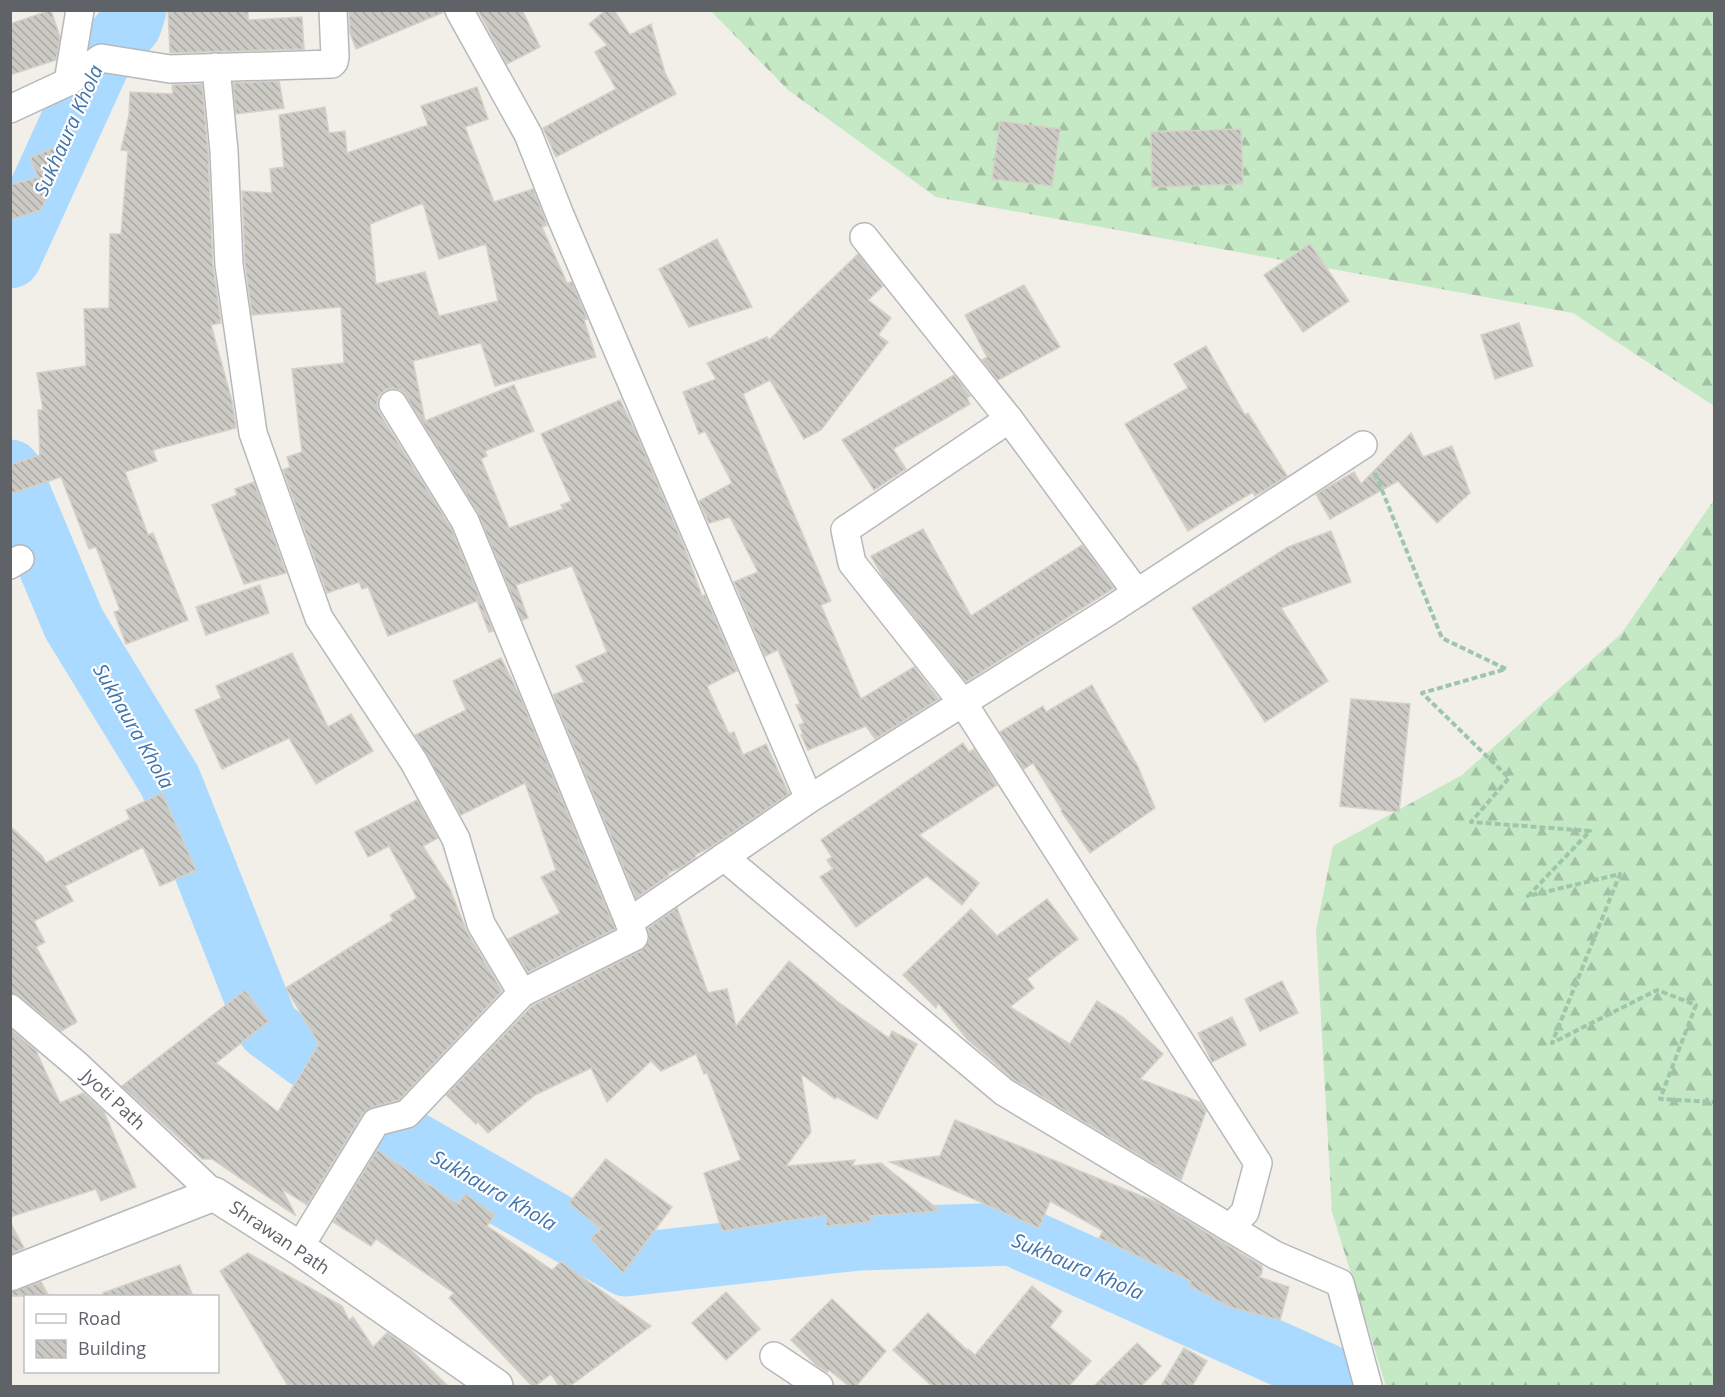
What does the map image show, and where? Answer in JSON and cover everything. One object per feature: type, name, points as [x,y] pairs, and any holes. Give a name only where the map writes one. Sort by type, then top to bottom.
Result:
[{"type":"street","points":[[68,82],[80,10]]},
{"type":"street","points":[[10,109],[68,82],[101,58],[170,69],[332,64],[335,57],[333,10]]},
{"type":"street","points":[[459,10],[528,134],[560,215],[809,799]]},
{"type":"street","points":[[216,67],[224,151],[229,265],[253,433],[319,618],[414,762],[456,839],[481,924],[522,993]]},
{"type":"street","points":[[864,237],[1010,419],[1137,593]]},
{"type":"street","points":[[299,1248],[375,1122],[407,1114],[522,993],[634,937],[465,521],[393,404]]},
{"type":"street","points":[[1010,419],[845,530],[852,562],[963,703],[1258,1163],[1245,1212],[1230,1228]]},
{"type":"street","points":[[629,921],[809,799],[1137,593],[1363,445]]},
{"type":"street","points":[[724,857],[1005,1092],[1275,1255],[1340,1283],[1368,1386]]},
{"type":"street","name":"Jyoti Path","points":[[10,1008],[77,1065],[214,1194]]},
{"type":"street","name":"Shrawan Path","points":[[10,1274],[214,1194],[299,1248],[496,1386]]},
{"type":"street","points":[[774,1356],[819,1386]]},
{"type":"path","points":[[1363,445],[1442,638],[1506,669],[1422,693],[1509,778],[1471,822],[1590,831],[1528,896],[1620,874],[1552,1043],[1657,990],[1696,1005],[1660,1099],[1714,1101]]},
{"type":"green space","points":[[711,11],[1714,11],[1714,406],[1573,313],[936,197],[788,90]]},
{"type":"green space","points":[[1714,500],[1714,1386],[1386,1386],[1332,1212],[1316,930],[1333,846],[1462,775],[1621,634]]},
{"type":"building","points":[[51,10],[60,37],[56,60],[10,75],[10,24]]},
{"type":"building","points":[[168,10],[248,10],[248,20],[302,17],[304,49],[170,53]]},
{"type":"building","points":[[349,10],[443,10],[444,12],[356,49],[350,33]]},
{"type":"building","points":[[478,10],[522,10],[540,47],[507,64]]},
{"type":"building","points":[[606,10],[614,10],[630,35],[651,24],[665,73],[676,94],[556,157],[543,128],[616,89],[595,52],[607,45],[589,24]]},
{"type":"building","points":[[279,81],[284,108],[236,114],[233,83]]},
{"type":"building","points":[[202,84],[208,152],[213,266],[221,323],[211,325],[232,401],[236,428],[153,450],[157,461],[125,472],[148,535],[153,533],[188,620],[126,644],[114,612],[120,610],[96,547],[89,549],[61,477],[10,494],[10,465],[40,455],[38,410],[43,410],[37,373],[86,366],[84,309],[109,308],[110,234],[121,234],[128,151],[121,150],[129,115],[130,92],[173,94],[172,85]]},
{"type":"building","points":[[477,87],[488,119],[465,127],[494,202],[533,189],[547,225],[542,227],[567,283],[572,282],[587,319],[584,320],[596,357],[495,386],[481,343],[413,361],[425,421],[514,385],[534,431],[485,451],[487,456],[481,459],[509,528],[563,509],[561,505],[571,501],[541,434],[620,400],[685,549],[702,596],[705,595],[737,671],[707,686],[729,734],[734,732],[743,755],[766,744],[789,794],[695,855],[696,857],[682,867],[668,873],[669,875],[636,898],[553,695],[584,682],[576,666],[607,652],[572,566],[516,585],[528,618],[522,620],[478,513],[406,396],[400,390],[392,388],[385,390],[379,396],[377,404],[379,412],[451,528],[493,631],[489,632],[477,601],[388,636],[368,587],[362,589],[359,582],[327,593],[283,470],[290,467],[287,457],[302,452],[292,369],[344,363],[341,307],[252,315],[245,264],[242,191],[272,193],[270,169],[284,167],[279,115],[325,107],[329,133],[345,131],[347,153],[428,125],[421,106]],"holes":[[[423,203],[439,259],[486,244],[498,301],[439,316],[425,272],[376,284],[370,224]]]},
{"type":"building","points":[[1000,121],[1060,129],[1052,186],[992,179]]},
{"type":"building","points":[[1241,129],[1243,184],[1152,187],[1151,132]]},
{"type":"building","points":[[55,147],[62,165],[41,210],[10,220],[10,185],[38,177],[30,158]]},
{"type":"building","points":[[717,239],[752,307],[689,327],[659,269]]},
{"type":"building","points":[[1310,244],[1349,301],[1303,332],[1264,275]]},
{"type":"building","points":[[858,254],[883,286],[868,300],[891,318],[878,335],[888,342],[821,430],[804,439],[770,380],[743,394],[831,601],[821,605],[861,699],[914,667],[939,699],[875,739],[866,726],[808,750],[799,725],[804,723],[796,705],[800,704],[778,650],[765,656],[734,582],[758,572],[730,517],[709,523],[699,501],[732,483],[705,431],[699,434],[683,392],[716,379],[707,363],[767,337],[769,340]]},
{"type":"building","points":[[1024,285],[1060,347],[998,380],[982,360],[987,357],[965,315]]},
{"type":"building","points":[[1519,323],[1533,366],[1495,379],[1481,335]]},
{"type":"building","points":[[1206,346],[1245,415],[1248,413],[1287,476],[1255,496],[1253,492],[1188,531],[1125,424],[1188,388],[1174,364]]},
{"type":"building","points":[[954,375],[970,396],[967,398],[970,404],[893,449],[906,469],[874,490],[842,440]]},
{"type":"building","points":[[1411,433],[1423,457],[1452,446],[1470,493],[1437,523],[1398,481],[1330,519],[1316,494],[1354,472],[1361,484]]},
{"type":"building","points":[[254,482],[286,573],[244,584],[212,505],[237,495],[235,489]]},
{"type":"building","points":[[923,529],[971,616],[1082,545],[1114,588],[966,682],[884,579],[871,556]]},
{"type":"building","points":[[1331,531],[1351,582],[1281,608],[1328,681],[1265,722],[1192,608],[1288,547]]},
{"type":"building","points":[[260,585],[269,613],[206,635],[196,607]]},
{"type":"building","points":[[292,653],[328,727],[351,714],[373,751],[316,784],[289,738],[222,769],[195,710],[221,698],[216,686]]},
{"type":"building","points":[[501,658],[519,694],[615,929],[528,972],[508,939],[560,913],[541,877],[556,870],[525,783],[461,815],[415,735],[466,710],[453,681]]},
{"type":"building","points":[[1092,685],[1138,767],[1155,808],[1090,853],[1061,811],[1033,763],[1024,769],[1000,732],[1043,706],[1046,712]]},
{"type":"building","points":[[1351,699],[1410,704],[1399,812],[1340,806]]},
{"type":"building","points":[[963,743],[969,752],[974,749],[997,785],[919,835],[979,883],[962,905],[927,876],[856,927],[820,877],[833,869],[827,860],[832,857],[821,840]]},
{"type":"building","points":[[162,793],[196,870],[160,886],[143,847],[65,886],[73,901],[34,921],[45,942],[36,947],[77,1022],[61,1031],[20,996],[10,993],[10,826],[42,856],[46,863],[130,819],[126,810]]},
{"type":"building","points":[[417,800],[438,838],[423,846],[450,889],[467,932],[502,991],[399,1100],[372,1107],[363,1113],[307,1205],[282,1189],[296,1216],[212,1159],[202,1159],[122,1086],[245,990],[269,1021],[216,1063],[278,1112],[319,1044],[286,988],[393,920],[390,915],[417,898],[389,846],[368,857],[355,832]]},
{"type":"building","points":[[1047,899],[1078,939],[1027,979],[1034,988],[1010,1007],[1070,1044],[1097,1001],[1124,1018],[1163,1054],[1140,1079],[1200,1102],[1206,1111],[1181,1180],[1013,1079],[967,1039],[938,1003],[936,1008],[903,975],[971,909],[997,936]]},
{"type":"building","points":[[677,908],[708,993],[727,989],[736,1026],[789,961],[838,1002],[889,1038],[892,1031],[917,1044],[877,1119],[837,1097],[835,1099],[801,1074],[811,1132],[786,1166],[855,1160],[852,1166],[881,1163],[940,1211],[870,1216],[870,1222],[826,1226],[826,1215],[722,1231],[704,1173],[741,1160],[707,1073],[704,1074],[696,1054],[661,1071],[651,1061],[607,1102],[591,1068],[535,1095],[488,1133],[446,1095],[532,1006],[641,951],[649,940],[648,928]]},
{"type":"building","points":[[1282,981],[1298,1013],[1260,1031],[1245,999]]},
{"type":"building","points":[[1232,1017],[1246,1045],[1212,1062],[1198,1033]]},
{"type":"building","points":[[10,1029],[36,1051],[60,1103],[83,1093],[104,1112],[136,1187],[101,1201],[96,1189],[10,1217]]},
{"type":"building","points":[[955,1120],[1156,1202],[1262,1266],[1262,1273],[1259,1277],[1289,1287],[1280,1320],[1230,1307],[1188,1285],[1191,1281],[1099,1238],[1103,1231],[1050,1201],[1039,1228],[890,1162],[940,1156]]},
{"type":"building","points":[[377,1150],[458,1204],[465,1194],[495,1215],[487,1226],[552,1270],[561,1262],[651,1326],[570,1386],[559,1386],[551,1374],[532,1386],[449,1298],[454,1293],[376,1239],[371,1246],[333,1222]]},
{"type":"building","points":[[606,1159],[672,1207],[623,1273],[590,1238],[601,1229],[569,1203]]},
{"type":"building","points":[[10,1222],[24,1248],[10,1254]]},
{"type":"building","points":[[248,1253],[342,1306],[349,1320],[353,1317],[373,1347],[387,1333],[410,1349],[448,1386],[288,1386],[220,1271]]},
{"type":"building","points":[[180,1265],[193,1295],[104,1295],[103,1293]]},
{"type":"building","points":[[41,1282],[48,1295],[10,1296],[10,1292]]},
{"type":"building","points":[[1032,1286],[1062,1311],[1050,1327],[1091,1361],[1069,1386],[932,1386],[893,1350],[928,1313],[975,1355]]},
{"type":"building","points":[[726,1292],[760,1329],[726,1360],[692,1323]]},
{"type":"building","points":[[832,1299],[886,1351],[856,1386],[849,1386],[829,1370],[827,1372],[816,1365],[791,1340]]},
{"type":"building","points":[[1137,1343],[1161,1366],[1141,1386],[1094,1386]]},
{"type":"building","points":[[1184,1348],[1207,1361],[1192,1386],[1161,1386]]},
{"type":"waterway","name":"Sukhaura Khola","points":[[10,257],[101,58],[130,25],[135,10]]},
{"type":"waterway","name":"Sukhaura Khola","points":[[10,471],[74,624],[170,781],[268,1028],[341,1082],[376,1122],[626,1265],[859,1239],[1012,1234],[1326,1375],[1332,1386]]}]
